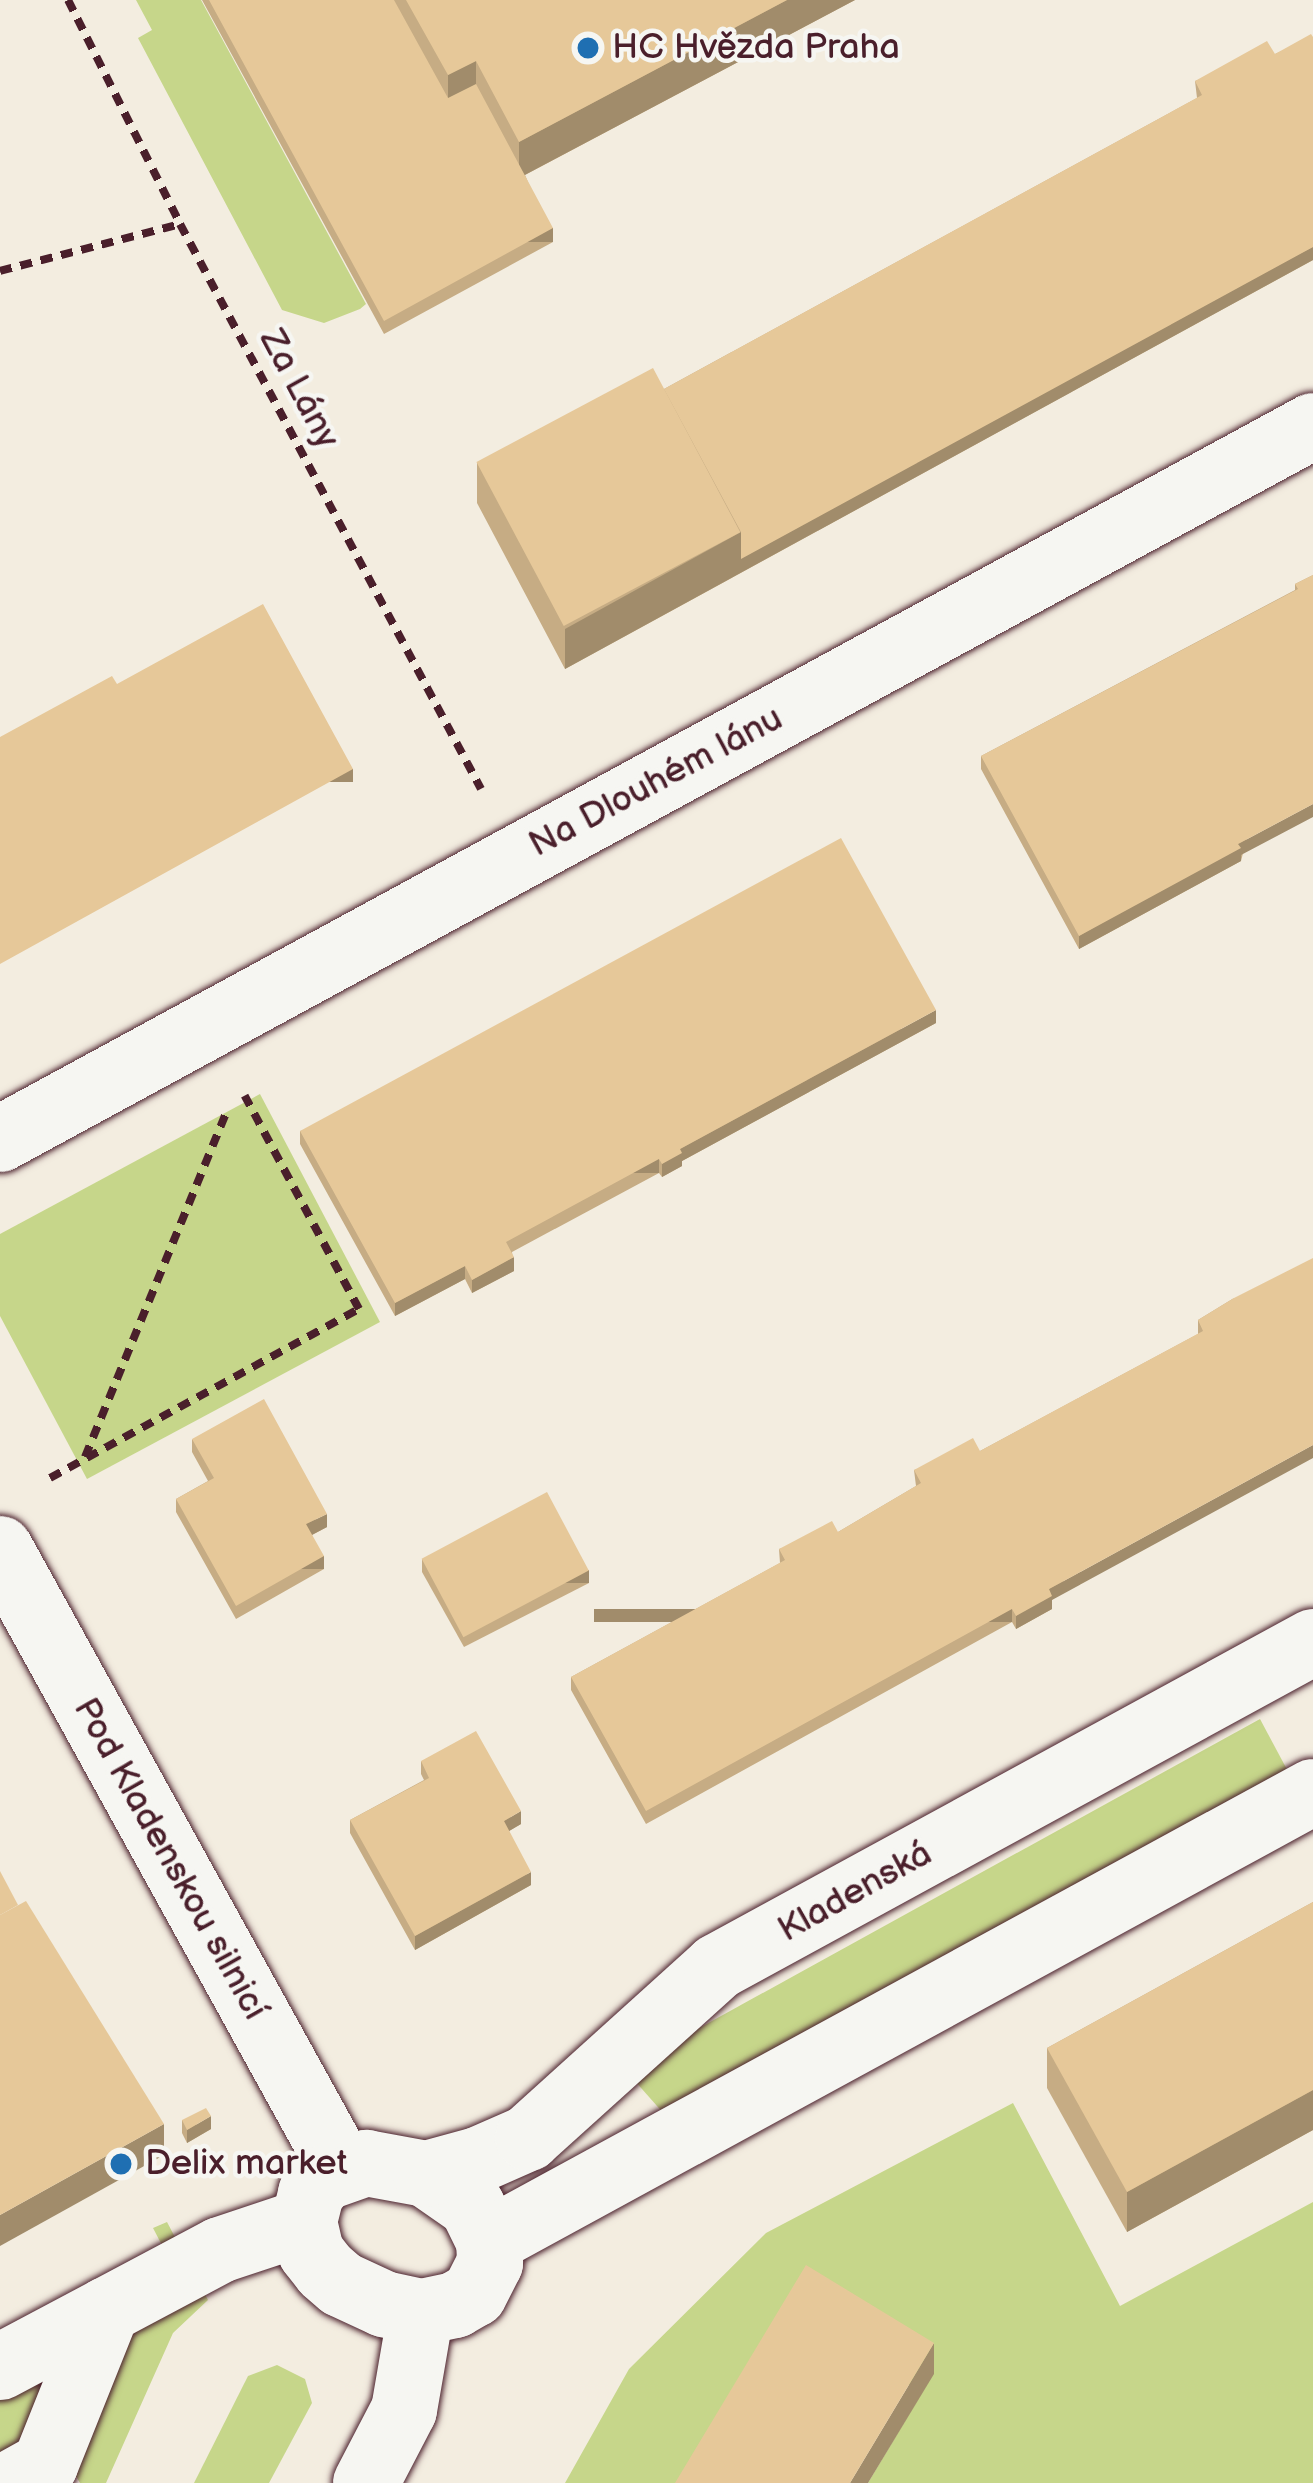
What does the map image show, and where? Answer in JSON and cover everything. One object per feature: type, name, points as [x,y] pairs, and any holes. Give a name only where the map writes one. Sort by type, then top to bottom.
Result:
[{"type":"street","name":"Na Dlouhém lánu","points":[[0,1138],[1313,426]]},
{"type":"street","name":"Pod Kladenskou silnicí","points":[[0,1549],[342,2169]]},
{"type":"street","name":"Kladenská","points":[[426,2174],[478,2160],[528,2138],[717,1967],[1313,1642]]},
{"type":"street","points":[[489,2241],[1313,1792]]},
{"type":"street","points":[[388,2164],[426,2174],[472,2206],[489,2241],[490,2263],[474,2294],[455,2306],[422,2312],[384,2304],[340,2284],[311,2252],[304,2222],[311,2193],[324,2177],[342,2169],[388,2164]]},
{"type":"street","points":[[0,2367],[220,2250],[304,2222]]},
{"type":"street","points":[[12,2483],[45,2465],[107,2310]]},
{"type":"street","points":[[366,2483],[404,2410],[422,2312]]},
{"type":"path","name":"Za Lány","points":[[68,0],[180,224],[488,801]]},
{"type":"path","points":[[0,271],[180,224]]},
{"type":"path","points":[[50,1478],[359,1309],[238,1084],[84,1458]]},
{"type":"green space","points":[[136,0],[201,0],[366,304],[360,309],[324,323],[282,310],[138,38],[152,30]]},
{"type":"green space","points":[[260,1094],[380,1322],[87,1479],[0,1316],[0,1234]]},
{"type":"green space","points":[[1260,1719],[1291,1777],[665,2115],[634,2080],[692,2032]]},
{"type":"green space","points":[[1013,2103],[1120,2306],[1313,2202],[1313,2483],[868,2483],[933,2374],[694,2483],[565,2483],[629,2369],[766,2233]]},
{"type":"green space","points":[[167,2222],[208,2300],[173,2333],[106,2483],[80,2483],[74,2473],[0,2483],[0,2341],[165,2251],[153,2228]]},
{"type":"green space","points":[[277,2365],[305,2379],[312,2403],[269,2483],[194,2483],[248,2376]]},
{"type":"building","points":[[209,0],[394,0],[448,98],[476,84],[553,228],[384,321]]},
{"type":"building","name":"HC Hvězda Praha","points":[[406,0],[787,0],[519,142],[476,61],[448,75]]},
{"type":"building","points":[[1311,34],[1313,247],[741,559],[741,532],[664,389],[1202,95],[1195,81],[1267,41],[1275,54]]},
{"type":"building","points":[[653,368],[740,532],[564,626],[476,462]]},
{"type":"building","points":[[1313,575],[1313,804],[1079,936],[981,756],[1298,589],[1295,584]]},
{"type":"building","points":[[263,604],[353,769],[0,964],[0,737],[112,676],[117,684]]},
{"type":"building","points":[[841,838],[936,1010],[680,1149],[682,1153],[662,1164],[659,1159],[506,1242],[514,1257],[472,1280],[465,1266],[395,1303],[300,1131]]},
{"type":"building","points":[[1313,1258],[1313,1445],[1049,1589],[1052,1596],[1016,1616],[1012,1609],[646,1811],[571,1677],[785,1560],[779,1549],[832,1521],[838,1532],[921,1483],[914,1470],[973,1438],[980,1451],[1203,1331],[1198,1320]]},
{"type":"building","points":[[264,1399],[327,1514],[306,1524],[324,1556],[236,1606],[176,1499],[214,1478],[192,1439]]},
{"type":"building","points":[[547,1492],[589,1571],[463,1637],[422,1559]]},
{"type":"building","points":[[476,1731],[521,1811],[504,1821],[531,1872],[415,1936],[350,1820],[429,1778],[421,1761]]},
{"type":"building","points":[[0,1871],[18,1905],[0,1915]]},
{"type":"building","points":[[26,1901],[164,2124],[0,2215],[0,1915]]},
{"type":"building","points":[[1313,1902],[1313,2090],[1127,2192],[1047,2048]]},
{"type":"building","points":[[206,2108],[211,2116],[187,2130],[182,2120]]},
{"type":"building","points":[[806,2265],[934,2343],[850,2483],[675,2483]]},
{"type":"place","name":"HC Hvězda Praha","points":[[588,48]]},
{"type":"place","name":"Delix market","points":[[121,2164]]}]
